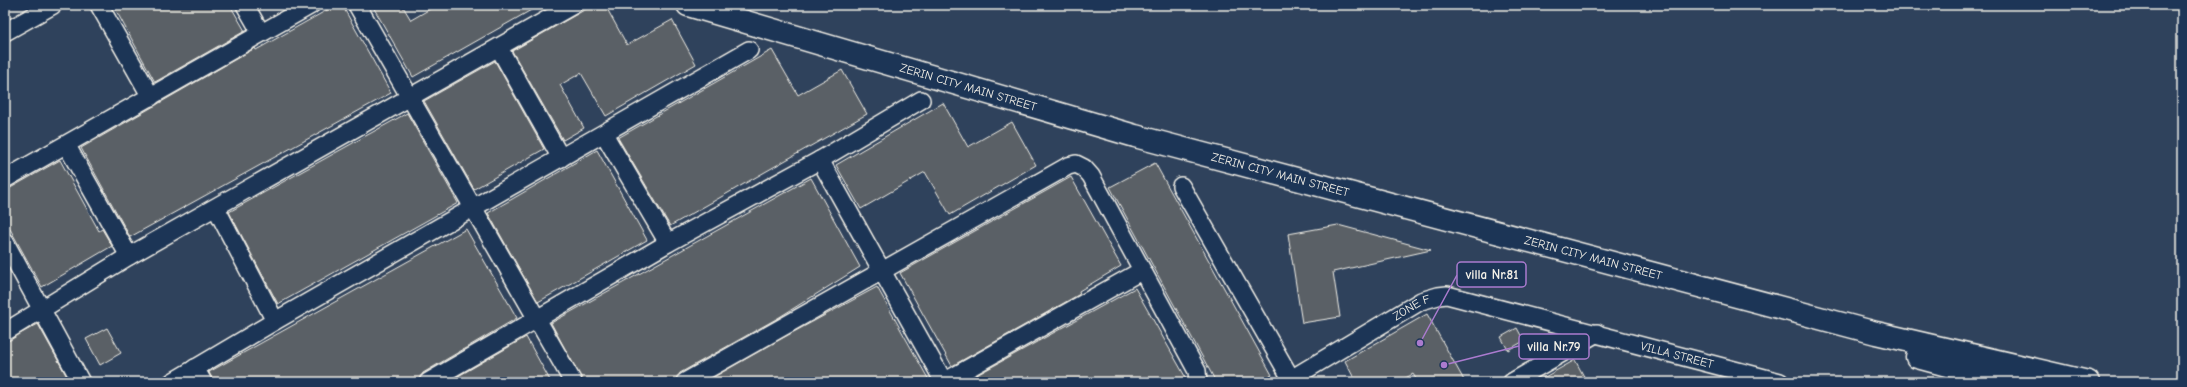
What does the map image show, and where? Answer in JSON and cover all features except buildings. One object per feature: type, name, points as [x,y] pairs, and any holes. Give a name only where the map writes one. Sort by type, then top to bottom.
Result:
[{"type":"street","points":[[5,32],[53,5]]},
{"type":"street","points":[[99,5],[151,96]]},
{"type":"street","points":[[245,5],[261,33]]},
{"type":"street","points":[[5,179],[67,146],[151,96],[311,5]]},
{"type":"street","points":[[357,5],[574,382]]},
{"type":"street","points":[[5,332],[41,312],[129,256],[411,98],[573,5]]},
{"type":"street","name":"ZERIN CITY MAIN STREET","points":[[688,5],[1135,136],[1876,333],[2088,382]]},
{"type":"street","points":[[499,48],[561,158]]},
{"type":"street","points":[[172,382],[199,375],[275,321],[749,50]]},
{"type":"street","points":[[428,382],[668,242],[820,160],[921,100]]},
{"type":"street","points":[[604,134],[668,242]]},
{"type":"street","points":[[67,146],[129,256]]},
{"type":"street","points":[[820,160],[881,272],[944,382],[1141,271]]},
{"type":"street","points":[[685,382],[1068,166],[1076,164],[1084,168],[1091,176],[1141,271],[1197,371],[1198,382]]},
{"type":"street","points":[[1182,186],[1290,381]]},
{"type":"street","points":[[216,208],[275,321]]},
{"type":"street","points":[[5,242],[41,312],[81,382]]},
{"type":"street","name":"ZONE F","points":[[1290,381],[1421,301],[1438,296],[1455,296],[1597,333]]},
{"type":"street","points":[[1512,382],[1597,333]]},
{"type":"street","name":"VILLA STREET","points":[[1597,333],[1749,379],[1780,382]]},
{"type":"street","name":"ZERIN CITY MAIN STREET","points":[[1876,333],[1917,357],[2010,382]]},
{"type":"place","name":"villa Nr.81","points":[[1420,343]]},
{"type":"place","name":"villa Nr.79","points":[[1444,365]]}]
